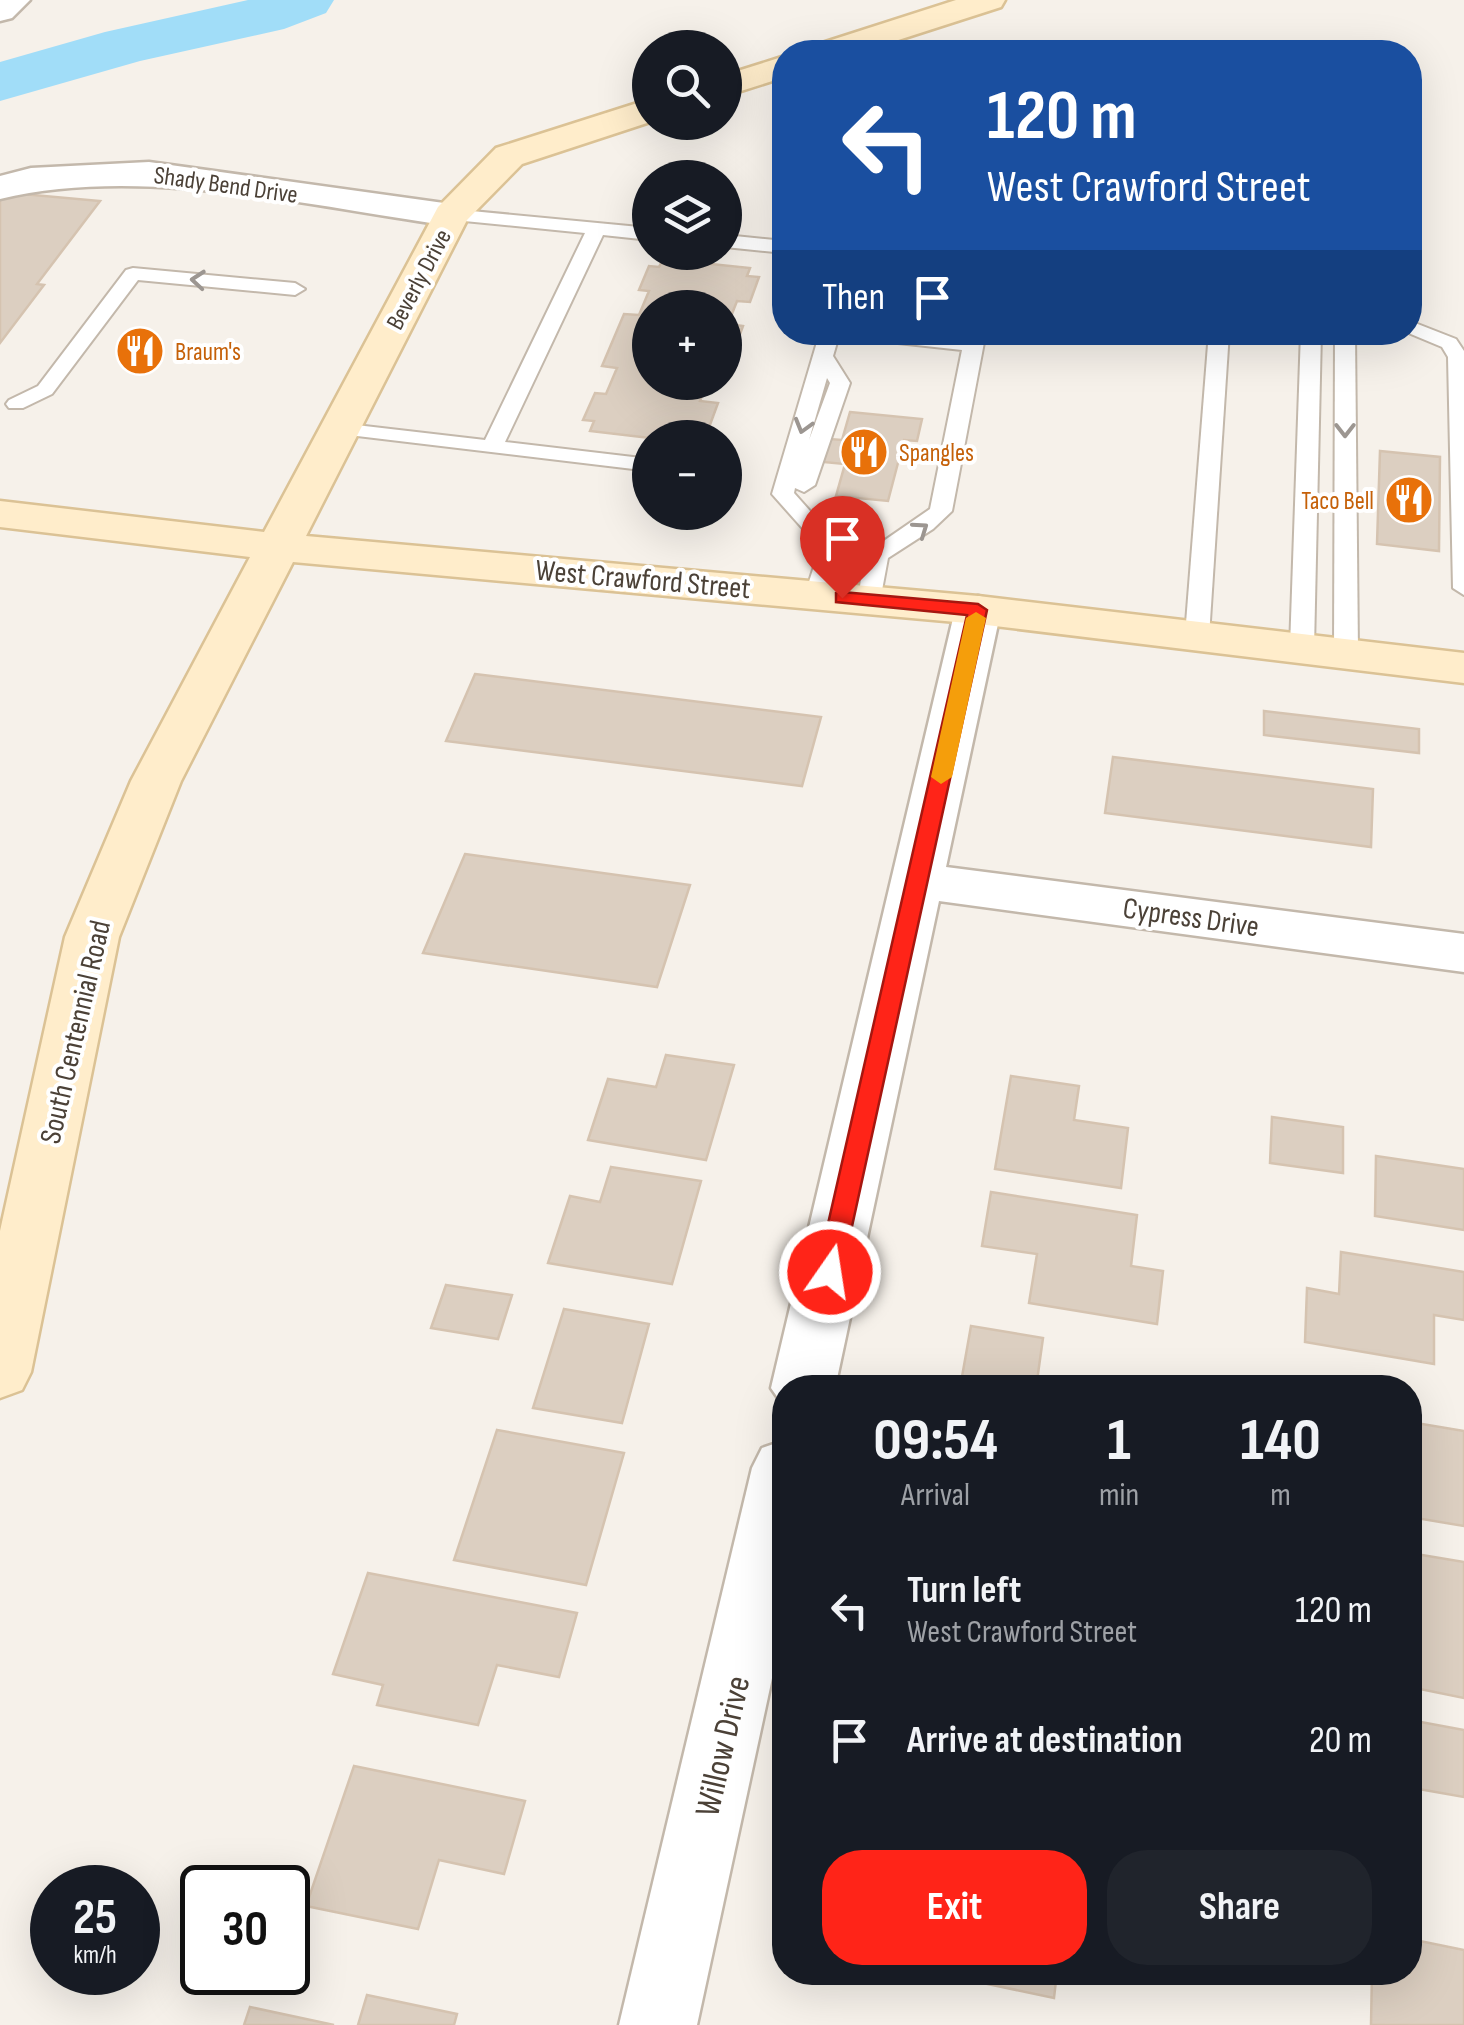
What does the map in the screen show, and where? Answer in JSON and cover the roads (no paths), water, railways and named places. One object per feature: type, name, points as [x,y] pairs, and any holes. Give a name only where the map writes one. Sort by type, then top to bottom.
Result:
[{"type":"main road","points":[[865,40],[989,0]]},
{"type":"main road","points":[[742,80],[772,70]]},
{"type":"main road","name":"Beverly Drive","points":[[277,547],[451,215],[509,156],[632,116]]},
{"type":"main road","name":"West Crawford Street","points":[[0,514],[277,547],[978,610],[1464,668]]},
{"type":"main road","name":"South Centennial Road","points":[[0,1372],[92,937],[156,781],[277,547]]},
{"type":"street","points":[[0,11],[14,0]]},
{"type":"street","name":"Shady Bend Drive","points":[[0,188],[31,179],[149,173],[451,215]]},
{"type":"street","points":[[806,1375],[978,610]]},
{"type":"street","name":"Cypress Drive","points":[[919,881],[1464,952]]},
{"type":"street","name":"Willow Drive","points":[[658,2025],[772,1525]]},
{"type":"lane","points":[[451,215],[632,232]]},
{"type":"lane","points":[[492,447],[597,228]]},
{"type":"lane","points":[[742,243],[772,246]]},
{"type":"lane","points":[[16,404],[45,390],[133,274],[296,289]]},
{"type":"lane","points":[[1422,329],[1449,343],[1458,358],[1464,588]]},
{"type":"lane","points":[[816,594],[831,547],[783,494],[827,345]]},
{"type":"lane","points":[[870,600],[876,559],[884,548],[932,523],[942,510],[974,345]]},
{"type":"lane","points":[[1197,636],[1217,345]]},
{"type":"lane","points":[[1312,345],[1324,651]]},
{"type":"lane","points":[[1324,651],[1345,345]]},
{"type":"lane","points":[[339,429],[632,463]]},
{"type":"waterway","points":[[0,82],[127,45],[262,16],[304,0]]},
{"type":"place","name":"Braum's","points":[[140,351]]},
{"type":"place","name":"Spangles","points":[[864,452]]},
{"type":"place","name":"Taco Bell","points":[[1409,500]]}]
